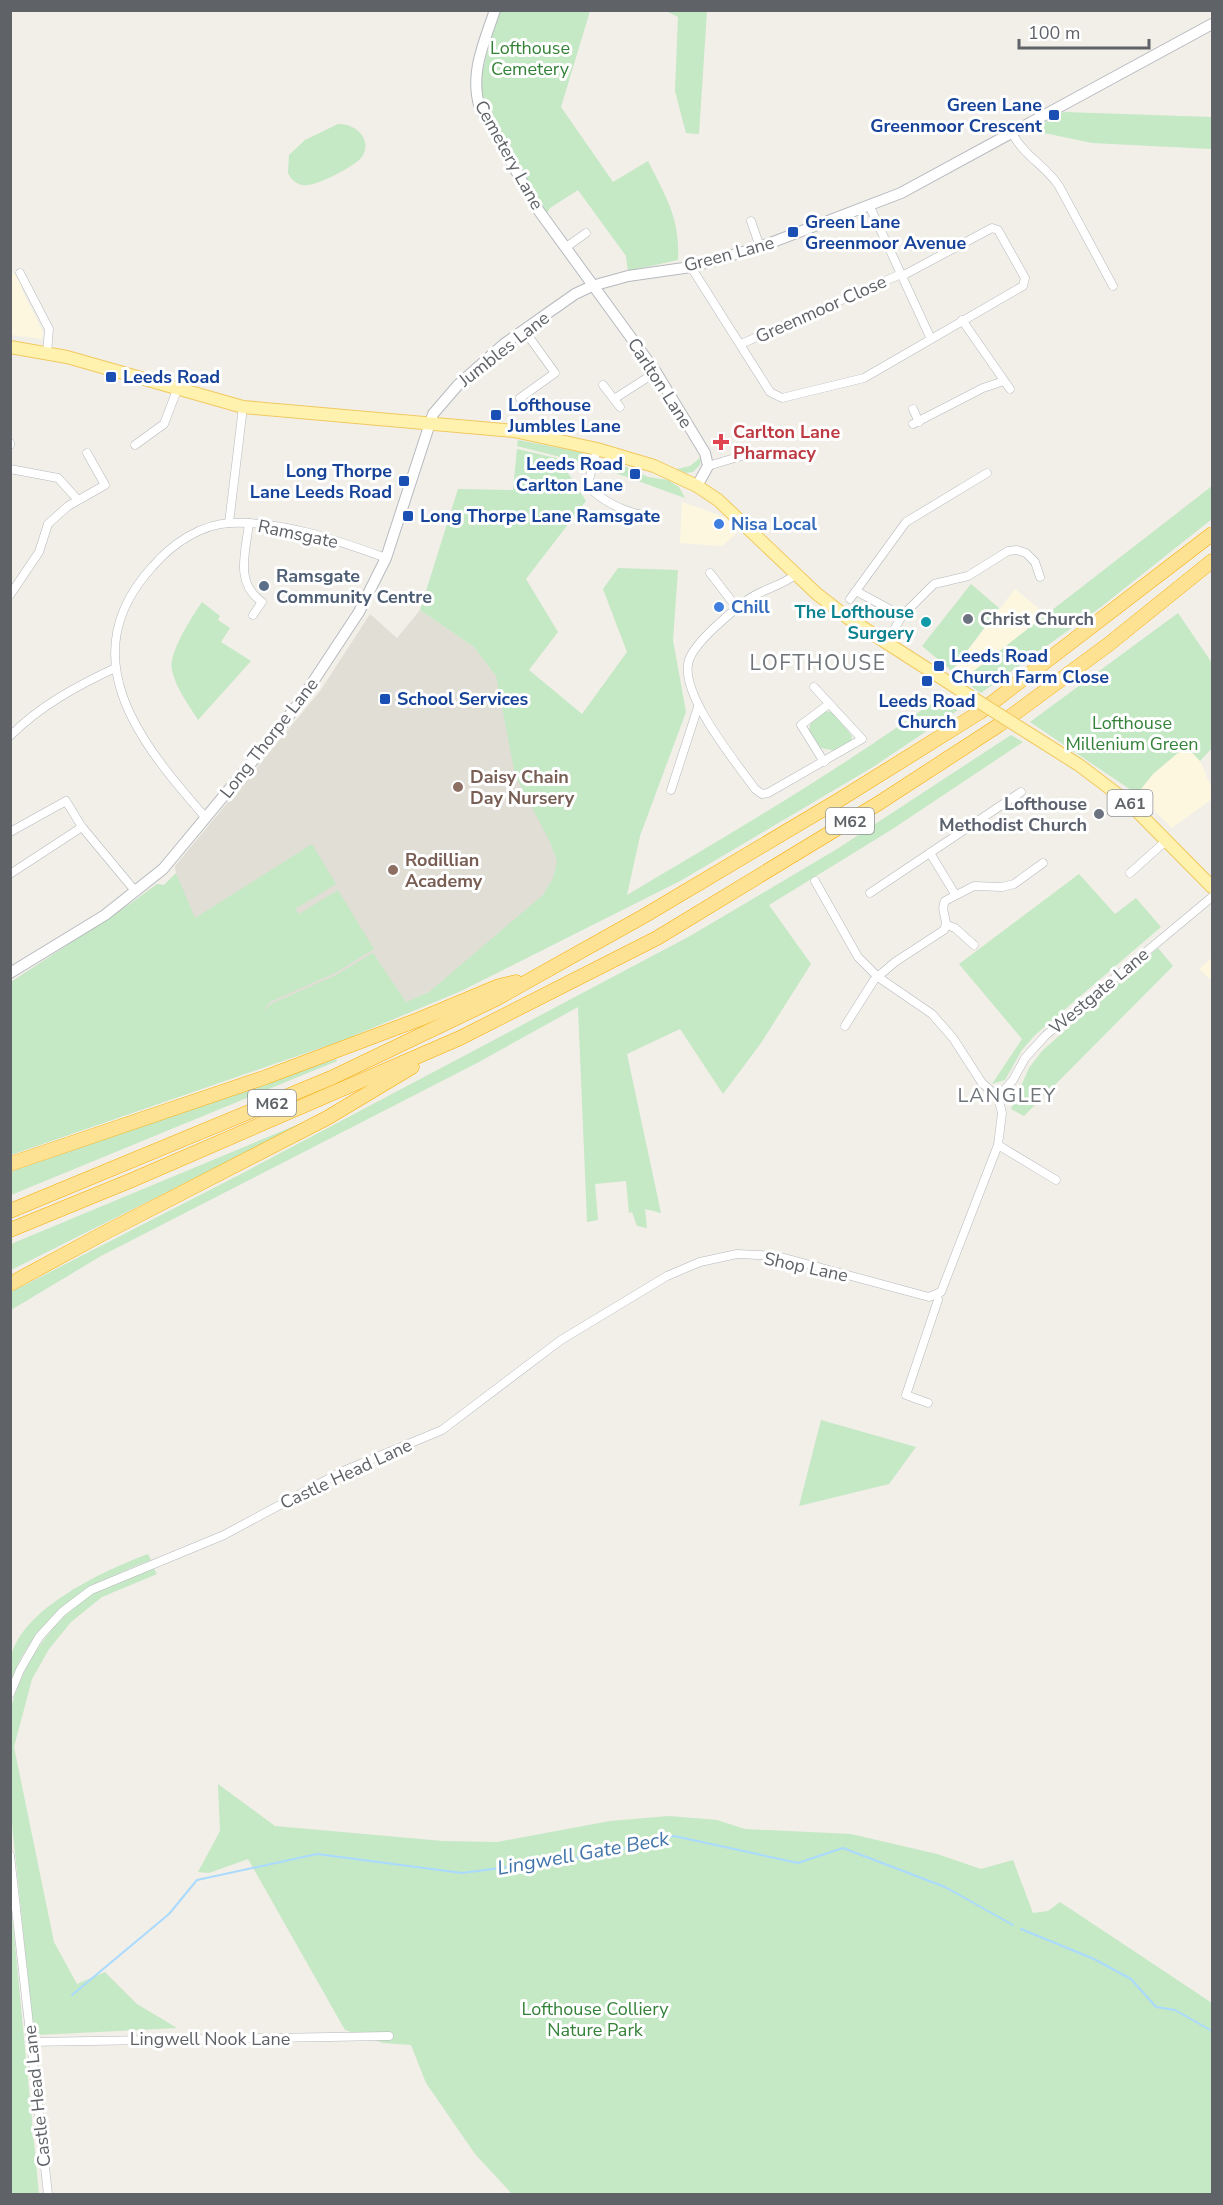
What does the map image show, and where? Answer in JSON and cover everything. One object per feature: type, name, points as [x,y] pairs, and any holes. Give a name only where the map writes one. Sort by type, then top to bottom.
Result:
[{"type":"highway","name":"M62","points":[[10,1211],[331,1078],[496,999],[644,916],[839,801],[980,711],[1212,534]]},
{"type":"highway","name":"M62","points":[[10,1230],[132,1180],[460,1038],[657,938],[879,803],[999,726],[1109,644],[1212,561]]},
{"type":"highway","points":[[10,1164],[266,1077],[420,1019],[499,986],[527,980]]},
{"type":"highway","name":"M62","points":[[106,1232],[327,1118],[460,1038]]},
{"type":"highway","points":[[10,1277],[106,1232]]},
{"type":"highway","points":[[10,1284],[106,1232]]},
{"type":"main road","name":"Cemetery Lane","points":[[495,10],[478,60],[475,77],[477,100],[506,156],[592,286]]},
{"type":"main road","name":"Green Lane","points":[[592,286],[628,276],[691,267],[760,247],[870,207],[932,177],[1212,24]]},
{"type":"main road","name":"Jumbles Lane","points":[[428,425],[440,404],[458,385],[524,330],[575,294],[592,286]]},
{"type":"main road","name":"Carlton Lane","points":[[592,286],[656,372],[705,453],[708,465]]},
{"type":"main road","name":"A61","points":[[10,347],[47,353],[109,368],[177,390],[243,407],[514,431],[597,449],[654,466],[698,486],[733,512],[795,575],[848,618],[1079,765],[1129,803],[1212,887]]},
{"type":"main road","name":"Long Thorpe Lane","points":[[10,974],[72,937],[163,870],[301,700],[359,612],[386,558],[428,425]]},
{"type":"main road","points":[[698,486],[708,465]]},
{"type":"street","points":[[1017,130],[1023,152],[1059,186],[1113,286]]},
{"type":"street","points":[[870,207],[930,339]]},
{"type":"street","points":[[751,221],[760,247]]},
{"type":"street","name":"Greenmoor Close","points":[[741,344],[902,275],[992,228],[998,230],[1025,278],[1023,286],[962,320]]},
{"type":"street","points":[[565,248],[585,233]]},
{"type":"street","points":[[691,267],[770,392],[782,398],[864,378],[962,320],[1010,389]]},
{"type":"street","points":[[20,273],[49,329],[47,353]]},
{"type":"street","points":[[520,398],[555,373],[524,330]]},
{"type":"street","points":[[614,399],[656,372]]},
{"type":"street","points":[[913,410],[916,423],[964,397],[1004,381]]},
{"type":"street","points":[[603,385],[620,407]]},
{"type":"street","points":[[135,445],[164,424],[177,390]]},
{"type":"street","points":[[229,523],[243,407]]},
{"type":"street","points":[[597,449],[589,480],[593,491],[642,516],[657,517]]},
{"type":"street","points":[[10,596],[39,552],[48,524],[78,500],[105,485],[87,453]]},
{"type":"street","points":[[708,465],[748,454]]},
{"type":"street","points":[[10,470],[58,478],[78,500]]},
{"type":"street","points":[[850,599],[906,522],[979,483],[987,473]]},
{"type":"street","name":"Ramsgate","points":[[206,818],[163,769],[134,727],[115,668],[115,632],[121,612],[144,576],[158,560],[191,535],[209,527],[229,523],[290,529],[386,558]]},
{"type":"street","points":[[249,524],[244,578],[253,596],[262,602],[253,615]]},
{"type":"street","points":[[886,643],[902,616],[934,584],[968,576],[1008,551],[1017,550],[1026,553],[1035,562],[1040,571],[1040,577]]},
{"type":"street","points":[[710,573],[737,608]]},
{"type":"street","points":[[795,575],[781,585],[748,599],[698,646],[688,662],[690,686],[698,707],[759,793],[768,793],[862,740],[814,687]]},
{"type":"street","points":[[856,591],[902,616]]},
{"type":"street","points":[[10,736],[29,717],[72,688],[115,668]]},
{"type":"street","points":[[824,762],[801,725],[829,704]]},
{"type":"street","points":[[671,790],[698,707]]},
{"type":"street","points":[[870,893],[1021,792]]},
{"type":"street","points":[[10,832],[66,801],[82,827],[136,892]]},
{"type":"street","points":[[10,874],[82,827]]},
{"type":"street","points":[[1130,873],[1167,840]]},
{"type":"street","points":[[930,853],[955,894]]},
{"type":"street","points":[[974,945],[947,925],[943,906],[955,894],[974,886],[1002,887],[1014,884],[1043,863]]},
{"type":"street","points":[[815,881],[858,957],[878,977],[932,1014],[953,1038],[982,1083],[998,1097],[1002,1113],[998,1145],[940,1292],[906,1395],[928,1403]]},
{"type":"street","name":"Westgate Lane","points":[[998,1097],[1013,1080],[1025,1058],[1046,1035],[1212,897]]},
{"type":"street","points":[[845,1026],[870,984],[895,962],[942,932],[947,925]]},
{"type":"street","points":[[998,1145],[1056,1180]]},
{"type":"street","name":"Shop Lane","points":[[668,1276],[700,1262],[737,1254],[777,1257],[929,1296],[940,1292]]},
{"type":"street","name":"Castle Head Lane","points":[[10,1694],[20,1670],[39,1637],[62,1612],[91,1590],[123,1574],[224,1535],[341,1472],[442,1430],[561,1340],[668,1276]]},
{"type":"street","name":"Castle Head Lane","points":[[10,1855],[48,2194]]},
{"type":"street","name":"Lingwell Nook Lane","points":[[30,2042],[389,2036]]},
{"type":"shaded area","points":[[10,271],[20,278],[22,290],[43,332],[42,339],[11,335]]},
{"type":"shaded area","points":[[682,502],[725,517],[738,532],[722,546],[680,543]]},
{"type":"shaded area","points":[[1015,589],[1046,615],[962,680],[952,671]]},
{"type":"shaded area","name":"Rodillian Academy","points":[[420,610],[474,647],[496,676],[626,895],[530,946],[367,1020],[254,1062],[11,982],[157,884],[164,885],[176,874],[175,866],[320,691],[370,614],[397,638]]},
{"type":"shaded area","points":[[1186,746],[1200,761],[1212,789],[1212,799],[1172,828],[1137,794],[1153,774]]},
{"type":"shaded area","points":[[1212,958],[1212,977],[1210,979],[1199,969]]},
{"type":"green space","name":"Lofthouse Cemetery","points":[[499,11],[590,11],[561,107],[613,182],[648,161],[666,197],[674,220],[678,260],[628,271],[626,256],[578,190],[550,208],[547,213],[482,100],[480,79]]},
{"type":"green space","points":[[666,11],[707,11],[699,134],[686,133],[675,91],[678,17]]},
{"type":"green space","points":[[1064,112],[1212,117],[1212,149],[1092,143],[1030,130]]},
{"type":"green space","points":[[338,124],[351,126],[361,134],[365,145],[361,158],[324,180],[308,185],[295,182],[288,173],[289,155],[305,140]]},
{"type":"green space","points":[[518,440],[581,452],[587,458],[588,464],[517,446]]},
{"type":"green space","points":[[517,449],[569,461],[566,470],[586,501],[526,579],[558,632],[529,670],[582,714],[627,652],[603,589],[618,568],[678,570],[673,640],[686,712],[640,836],[627,895],[828,773],[944,694],[964,706],[873,767],[682,880],[459,992],[341,1041],[11,1155],[11,982],[157,884],[164,885],[176,873],[195,918],[312,844],[336,884],[295,909],[299,914],[338,890],[374,949],[335,973],[270,1002],[262,1012],[271,1004],[336,975],[373,953],[406,1002],[429,992],[543,895],[553,878],[557,861],[550,842],[515,775],[496,676],[474,647],[420,610],[458,489],[513,490]]},
{"type":"green space","points":[[701,457],[700,465],[693,472],[686,473],[677,469],[690,466]]},
{"type":"green space","points":[[607,461],[614,461],[648,477],[668,480],[679,487],[685,498],[599,467]]},
{"type":"green space","points":[[1212,486],[1212,519],[1101,607],[981,693],[962,680]]},
{"type":"green space","points":[[971,584],[999,608],[952,671],[922,646]]},
{"type":"green space","points":[[202,602],[220,616],[218,620],[230,628],[221,642],[251,661],[198,720],[176,684],[172,663],[177,645]]},
{"type":"green space","name":"Lofthouse Millenium Green","points":[[1178,613],[1212,663],[1212,748],[1200,761],[1186,746],[1153,774],[1137,794],[1030,722]]},
{"type":"green space","points":[[825,711],[832,712],[852,736],[851,741],[836,751],[821,748],[809,730],[811,722]]},
{"type":"green space","points":[[1011,735],[1023,742],[891,830],[769,905],[811,964],[761,1043],[723,1094],[680,1029],[627,1054],[661,1213],[645,1209],[647,1228],[637,1226],[632,1212],[629,1213],[626,1181],[595,1184],[598,1220],[587,1222],[578,1007],[477,1063],[101,1256],[11,1310],[11,1292],[241,1174],[690,936],[837,849]]},
{"type":"green space","points":[[1079,874],[1115,914],[1136,898],[1161,927],[1035,1035],[1022,1050],[1005,1080],[992,1084],[1022,1039],[959,964]]},
{"type":"green space","points":[[1158,948],[1173,966],[1024,1116],[1011,1109],[1029,1068],[1042,1051]]},
{"type":"green space","points":[[336,1059],[337,1061],[11,1195],[10,1172]]},
{"type":"green space","points":[[311,1119],[293,1129],[11,1270],[11,1244]]},
{"type":"green space","points":[[821,1420],[916,1447],[889,1484],[799,1506]]},
{"type":"green space","points":[[148,1554],[151,1560],[106,1579],[85,1591],[49,1620],[21,1658],[11,1681],[11,1657],[18,1639],[31,1622],[68,1593],[110,1570]]},
{"type":"green space","points":[[153,1567],[157,1574],[102,1597],[71,1622],[49,1649],[32,1679],[14,1747],[54,1942],[77,1984],[105,1972],[137,2004],[177,2028],[38,2035],[33,2027],[11,1814],[10,1712],[22,1677],[52,1629],[79,1603],[94,1593]]},
{"type":"green space","name":"Lofthouse Colliery Nature Park","points":[[218,1784],[275,1826],[443,1841],[497,1842],[610,1821],[669,1816],[717,1820],[745,1829],[851,1834],[937,1854],[981,1869],[1013,1860],[1033,1913],[1048,1911],[1060,1902],[1212,2003],[1212,2194],[512,2194],[475,2154],[426,2083],[411,2045],[383,2043],[345,2030],[248,1859],[209,1873],[198,1872],[220,1831]]},
{"type":"green space","points":[[11,1903],[39,2194],[11,2194]]},
{"type":"waterway","name":"Lingwell Gate Beck","points":[[72,1995],[169,1914],[197,1880],[317,1854],[462,1873],[598,1855],[674,1836],[798,1863],[843,1848],[945,1887],[1013,1925]]},
{"type":"waterway","name":"Lingwell Gate Beck","points":[[1021,1929],[1094,1959],[1131,1979],[1156,2007],[1175,2010],[1212,2031]]},
{"type":"place","name":"Green Lane Greenmoor Crescent","points":[[1054,115]]},
{"type":"place","name":"Green Lane Greenmoor Avenue","points":[[793,232]]},
{"type":"place","name":"Leeds Road","points":[[111,377]]},
{"type":"place","name":"Lofthouse Jumbles Lane","points":[[496,415]]},
{"type":"place","name":"Carlton Lane Pharmacy","points":[[721,442]]},
{"type":"place","name":"Leeds Road Carlton Lane","points":[[635,474]]},
{"type":"place","name":"Long Thorpe Lane Leeds Road","points":[[404,481]]},
{"type":"place","name":"Long Thorpe Lane Ramsgate","points":[[408,516]]},
{"type":"place","name":"Nisa Local","points":[[719,524]]},
{"type":"place","name":"Ramsgate Community Centre","points":[[264,586]]},
{"type":"place","name":"Chill","points":[[719,607]]},
{"type":"place","name":"Christ Church","points":[[968,619]]},
{"type":"place","name":"The Lofthouse Surgery","points":[[926,622]]},
{"type":"place","name":"Leeds Road Church Farm Close","points":[[939,666]]},
{"type":"place","name":"Leeds Road Church","points":[[927,681]]},
{"type":"place","name":"School Services","points":[[385,699]]},
{"type":"place","name":"Daisy Chain Day Nursery","points":[[458,787]]},
{"type":"place","name":"Lofthouse Methodist Church","points":[[1099,814]]},
{"type":"place","name":"Rodillian Academy","points":[[393,870]]},
{"type":"district","name":"LOFTHOUSE","points":[[818,663]]},
{"type":"district","name":"LANGLEY","points":[[1007,1095]]}]
